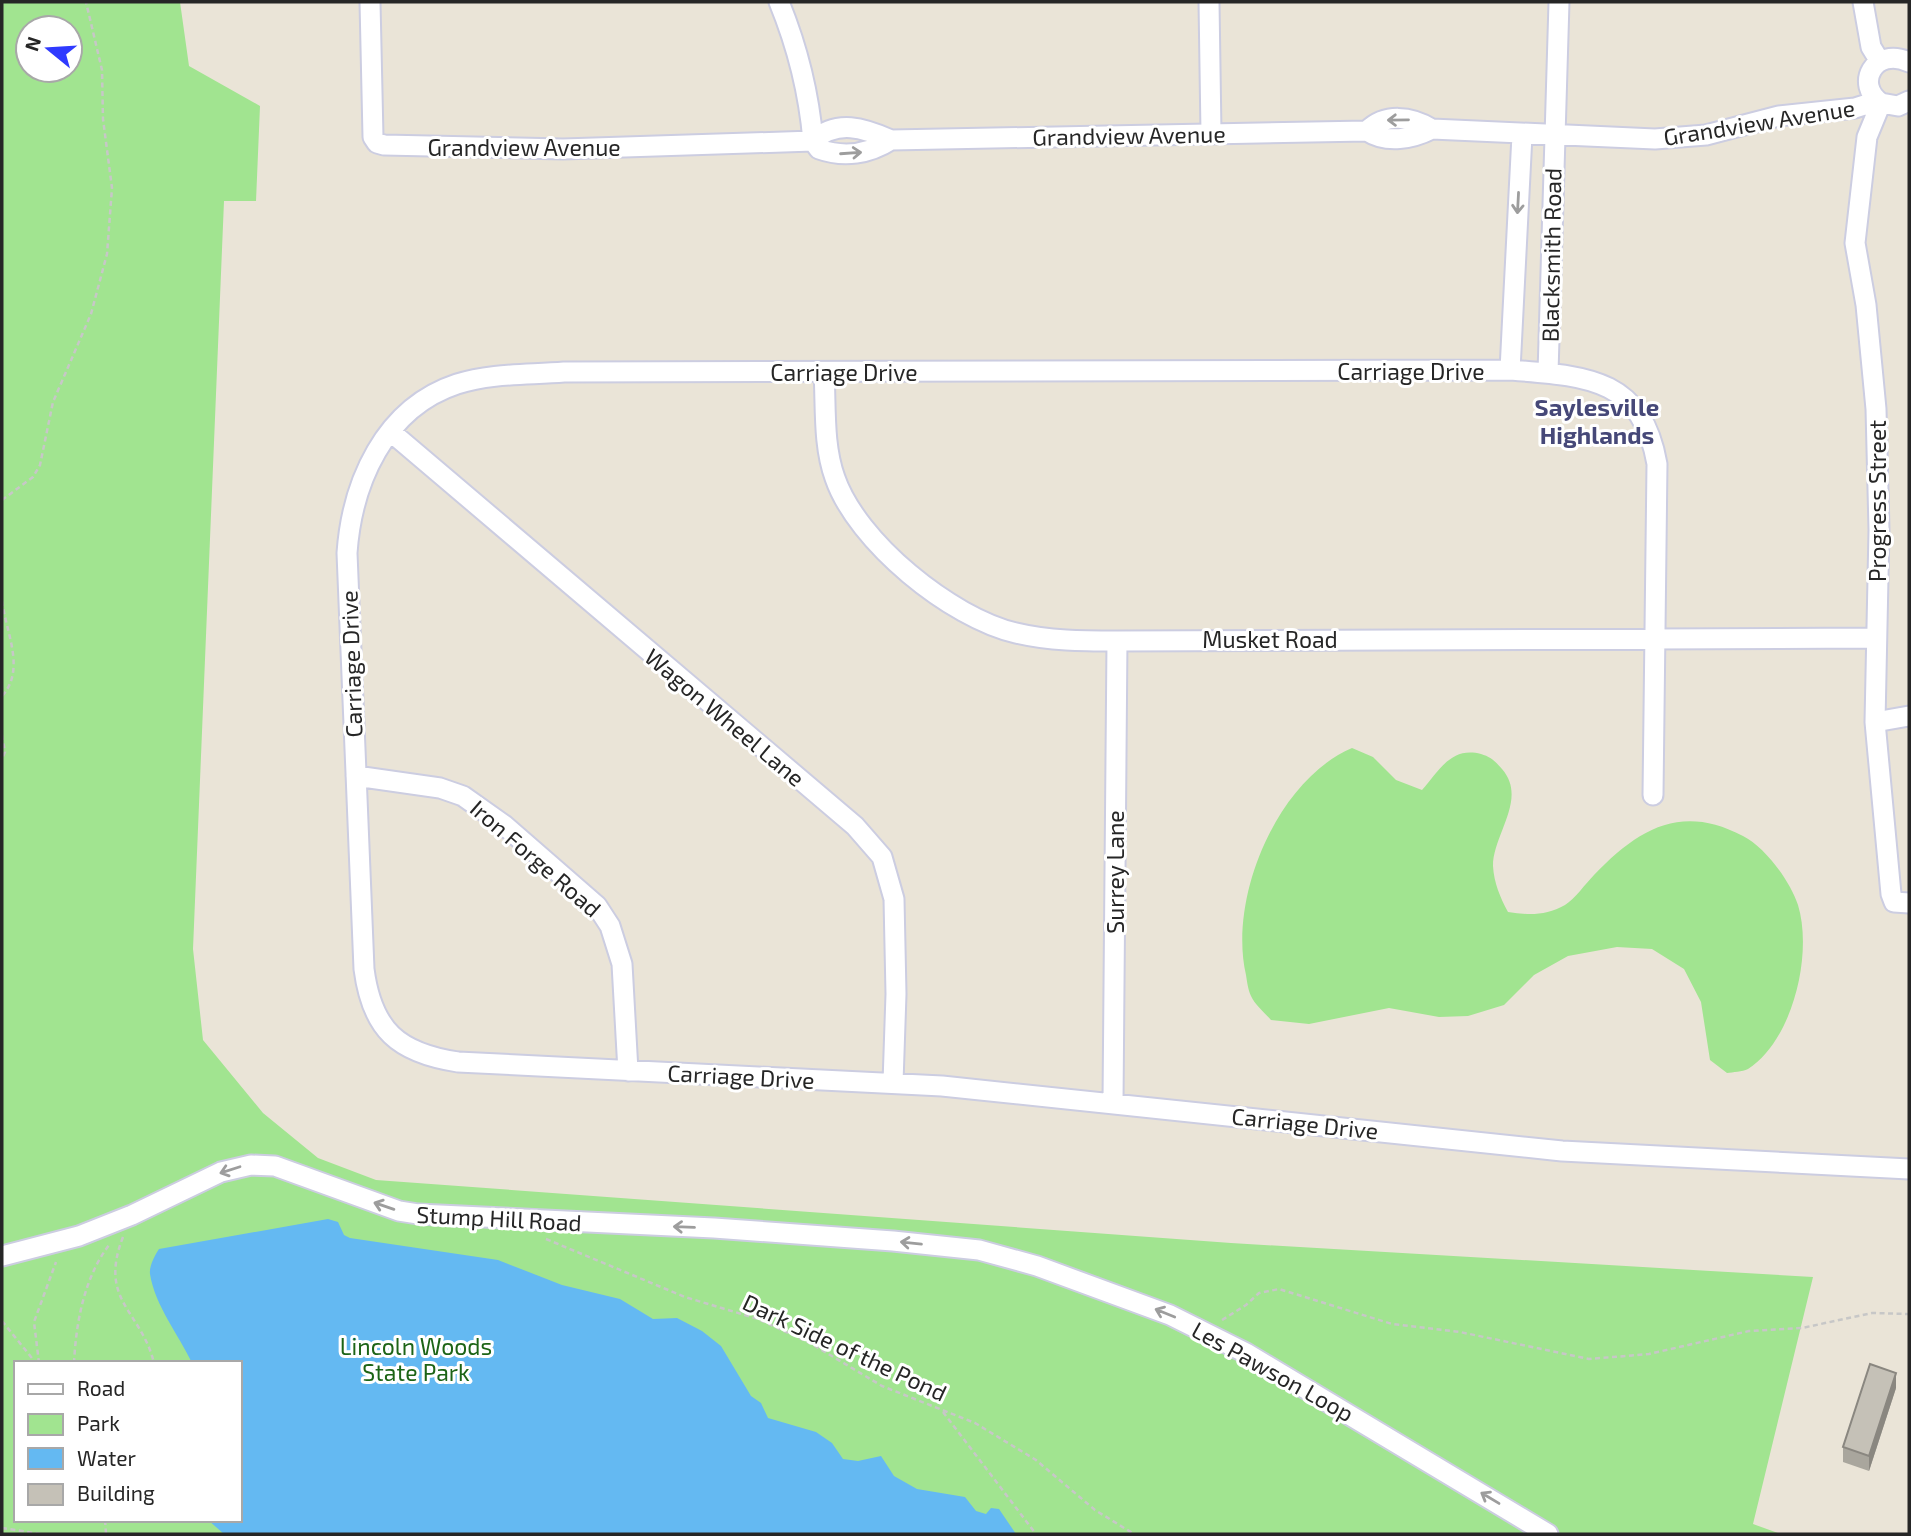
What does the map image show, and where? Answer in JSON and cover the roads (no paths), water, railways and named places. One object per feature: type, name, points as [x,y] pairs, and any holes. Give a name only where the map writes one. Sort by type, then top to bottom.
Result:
[{"type":"street","name":"Grandview Avenue","points":[[370,2],[373,137],[377,143],[426,148],[537,149],[813,141],[828,130],[850,127],[871,131],[891,140],[1367,131],[1376,137],[1396,139],[1414,137],[1432,129],[1628,139],[1706,135],[1779,116],[1855,108],[1879,102],[1898,106],[1909,101]]},
{"type":"street","points":[[779,2],[808,98],[813,141]]},
{"type":"street","points":[[1209,2],[1211,133]]},
{"type":"street","name":"Blacksmith Road","points":[[1548,373],[1559,2]]},
{"type":"street","points":[[1863,2],[1871,47],[1879,60]]},
{"type":"street","points":[[1879,102],[1871,90],[1870,72],[1879,60],[1888,56],[1909,62]]},
{"type":"street","name":"Progress Street","points":[[1879,102],[1867,137],[1855,243],[1866,306],[1876,408],[1879,530],[1875,722],[1881,802],[1902,902]]},
{"type":"street","name":"Blacksmith Road","points":[[1510,370],[1522,135]]},
{"type":"street","name":"Carriage Drive","points":[[1653,795],[1657,464],[1647,424],[1636,408],[1611,388],[1579,376],[1510,370],[564,372],[483,378],[434,394],[411,410],[370,461],[360,482],[349,520],[347,553],[364,969],[373,1009],[383,1027],[395,1040],[433,1058],[628,1071],[893,1083],[1113,1102],[1562,1152],[1909,1169]]},
{"type":"street","name":"Musket Road","points":[[824,372],[830,461],[849,506],[870,536],[927,585],[968,615],[1016,633],[1071,640],[1117,641],[1876,638]]},
{"type":"street","name":"Wagon Wheel Lane","points":[[391,432],[855,826],[882,857],[896,919],[893,1083]]},
{"type":"street","name":"Surrey Lane","points":[[1113,1102],[1117,641]]},
{"type":"street","points":[[1875,722],[1909,716]]},
{"type":"street","name":"Iron Forge Road","points":[[356,776],[440,788],[463,796],[504,825],[597,906],[610,926],[622,964],[628,1071]]},
{"type":"street","name":"Stump Hill Road","points":[[2,1256],[65,1240],[132,1215],[221,1172],[264,1164],[399,1211],[418,1214],[714,1228],[979,1250]]},
{"type":"street","name":"Les Pawson Loop","points":[[979,1250],[1098,1287],[1199,1329],[1313,1391],[1548,1534]]},
{"type":"water","points":[[328,1219],[338,1222],[344,1235],[350,1238],[498,1260],[562,1285],[620,1299],[653,1319],[677,1318],[702,1331],[721,1346],[751,1396],[761,1403],[768,1418],[816,1432],[832,1443],[843,1459],[858,1461],[881,1456],[894,1476],[917,1489],[965,1497],[976,1511],[986,1514],[991,1508],[999,1509],[1016,1534],[224,1534],[210,1522],[242,1522],[242,1361],[191,1361],[153,1286],[151,1264],[159,1249]]},
{"type":"district","name":"Saylesville Highlands","points":[[1597,420]]},
{"type":"park label","name":"Lincoln Woods State Park","points":[[416,1359]]}]
